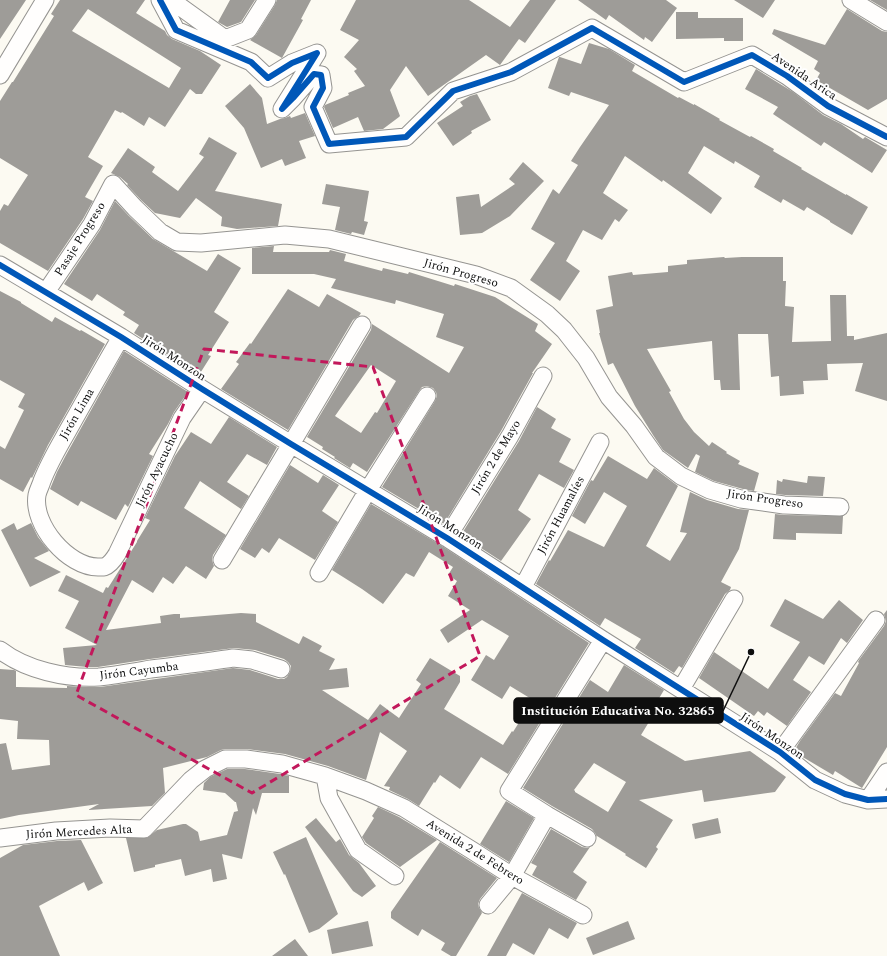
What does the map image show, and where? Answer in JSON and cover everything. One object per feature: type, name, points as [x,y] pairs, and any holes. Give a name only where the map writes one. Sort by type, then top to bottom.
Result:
[{"type":"street","points":[[0,75],[45,0]]},
{"type":"street","name":"Avenida Arica","points":[[160,0],[176,30],[251,62],[268,78],[292,63],[317,53],[282,109],[314,74],[321,75],[323,88],[313,107],[329,144],[406,137],[453,91],[511,72],[592,28],[684,82],[752,55],[787,76],[828,106],[887,137]]},
{"type":"street","points":[[171,0],[226,39],[248,30],[267,0]]},
{"type":"street","points":[[851,0],[887,22]]},
{"type":"street","name":"Pasaje Progreso","points":[[46,292],[92,224],[113,184]]},
{"type":"street","name":"Jirón Progreso","points":[[113,184],[160,232],[177,242],[201,243],[285,236],[329,239],[476,275],[511,288],[547,314],[564,330],[586,358],[609,396],[634,426],[656,457],[681,476],[710,490],[741,498],[784,505],[840,507]]},
{"type":"street","name":"Jirón Monzon","points":[[0,265],[121,337],[291,444],[447,538],[603,640],[780,752],[815,780],[845,794],[868,800],[887,800]]},
{"type":"street","points":[[222,560],[362,325]]},
{"type":"street","name":"Jirón Lima","points":[[117,554],[112,562],[105,567],[91,567],[66,554],[57,545],[44,526],[37,505],[37,494],[50,462],[121,337]]},
{"type":"street","name":"Jirón 2 de Mayo","points":[[447,538],[510,436],[543,376]]},
{"type":"street","name":"Jirón Ayacucho","points":[[117,554],[182,418],[202,389]]},
{"type":"street","points":[[319,573],[368,490],[428,396]]},
{"type":"street","name":"Jirón Huamalíes","points":[[523,588],[600,442]]},
{"type":"street","points":[[681,689],[734,599]]},
{"type":"street","points":[[780,752],[876,620]]},
{"type":"street","points":[[588,838],[547,815],[510,791],[603,640]]},
{"type":"street","name":"Jirón Cayumba","points":[[0,650],[7,656],[29,667],[75,677],[99,677],[233,658],[252,660],[281,669]]},
{"type":"street","name":"Jirón Mercedes Alta","points":[[0,838],[56,831],[110,828],[144,829],[191,780],[205,769],[225,759],[246,759],[282,764],[325,776],[366,791]]},
{"type":"street","points":[[868,800],[887,772]]},
{"type":"street","points":[[325,776],[329,798],[358,850],[395,876]]},
{"type":"street","name":"Avenida 2 de Febrero","points":[[366,791],[404,808],[512,876],[583,915]]},
{"type":"street","points":[[488,905],[512,876],[547,815]]},
{"type":"highlighted area","points":[[204,349],[373,367],[480,656],[252,793],[76,695]]},
{"type":"building","points":[[0,0],[26,0],[0,39]]},
{"type":"building","points":[[60,0],[145,0],[136,13],[165,31],[172,39],[200,51],[221,65],[202,94],[196,94],[190,89],[165,127],[149,117],[144,126],[122,112],[121,113],[115,110],[88,157],[103,166],[85,197],[93,201],[83,219],[48,271],[0,243],[0,211],[4,204],[8,206],[28,175],[0,158],[0,101],[54,16],[51,14]],"holes":[[[88,9],[181,68],[169,88],[72,31]]]},
{"type":"building","points":[[230,0],[255,0],[241,22],[227,27],[218,22]]},
{"type":"building","points":[[277,0],[311,0],[301,19],[303,20],[282,58],[250,40],[256,35]]},
{"type":"building","points":[[356,0],[469,0],[510,27],[530,0],[556,0],[525,43],[519,39],[500,65],[486,55],[428,96],[406,66],[390,90],[400,116],[383,129],[364,131],[358,117],[333,128],[324,107],[325,105],[349,95],[348,93],[365,86],[354,71],[357,69],[344,57],[359,40],[340,30]]},
{"type":"building","points":[[578,0],[666,0],[677,8],[652,42],[645,37],[644,40],[609,15],[606,20]]},
{"type":"building","points":[[734,0],[775,0],[763,18]]},
{"type":"building","points":[[870,0],[887,0],[887,10]]},
{"type":"building","points":[[847,9],[882,31],[887,32],[887,99],[868,110],[816,80],[820,73],[814,69],[818,61],[772,34],[774,29],[825,45]]},
{"type":"building","points":[[676,12],[698,12],[698,18],[743,18],[743,41],[724,41],[724,38],[676,39]]},
{"type":"building","points":[[589,43],[609,49],[635,65],[632,71],[678,98],[679,97],[694,104],[720,119],[719,120],[774,149],[773,151],[802,168],[801,169],[868,207],[852,235],[807,207],[804,211],[783,199],[781,203],[754,187],[760,176],[735,161],[734,164],[704,146],[688,173],[722,198],[711,214],[663,180],[662,182],[625,156],[603,193],[628,210],[619,222],[615,219],[602,240],[583,230],[566,261],[580,271],[560,301],[530,280],[555,243],[531,229],[553,189],[559,194],[578,165],[571,161],[609,105],[571,92],[569,96],[548,88],[559,57],[581,64]]},
{"type":"building","points":[[756,69],[793,92],[823,115],[841,124],[863,139],[865,137],[887,150],[872,173],[824,142],[821,146],[773,114],[778,107],[745,89]]},
{"type":"building","points":[[250,84],[262,98],[267,124],[290,116],[291,118],[305,113],[315,136],[299,141],[306,158],[285,166],[282,159],[261,168],[244,128],[225,106]]},
{"type":"building","points":[[477,94],[491,120],[471,131],[472,133],[453,146],[437,123],[463,106],[460,102]]},
{"type":"building","points":[[209,137],[237,153],[215,191],[282,204],[278,226],[237,229],[221,226],[222,217],[196,198],[180,218],[155,213],[127,185],[128,184],[120,177],[111,173],[128,148],[155,167],[152,172],[178,191],[204,157],[199,154]]},
{"type":"building","points":[[523,162],[544,181],[510,216],[482,233],[460,235],[456,197],[479,194],[481,207],[515,184],[509,179]]},
{"type":"building","points":[[326,184],[369,191],[364,221],[368,222],[364,235],[352,232],[351,234],[335,230],[340,207],[322,204]]},
{"type":"building","points":[[115,201],[153,239],[207,271],[218,254],[241,268],[214,312],[229,322],[208,355],[211,356],[199,375],[134,333],[139,325],[123,315],[125,312],[97,294],[92,301],[64,284],[100,230]]},
{"type":"building","points":[[274,246],[273,252],[329,252],[330,250],[346,254],[344,261],[382,271],[383,268],[408,274],[409,272],[454,286],[455,284],[495,297],[538,324],[535,331],[552,344],[532,373],[501,431],[444,524],[382,487],[435,401],[437,396],[433,388],[427,386],[422,387],[367,472],[353,463],[350,468],[322,449],[323,447],[307,437],[371,330],[372,324],[449,373],[464,347],[436,337],[444,314],[396,300],[395,304],[331,288],[336,279],[314,274],[252,274],[252,248]],"holes":[[[371,365],[396,381],[377,413],[375,412],[361,433],[335,416]]]},
{"type":"building","points":[[724,257],[783,257],[783,281],[786,281],[785,306],[794,307],[792,342],[831,341],[830,295],[846,295],[847,336],[854,336],[854,340],[887,333],[887,401],[855,391],[863,363],[827,364],[828,380],[803,381],[804,394],[780,396],[779,376],[771,377],[768,334],[738,334],[740,390],[721,390],[720,380],[714,380],[712,341],[647,349],[671,391],[669,392],[684,419],[694,432],[709,446],[712,442],[727,452],[726,453],[740,461],[738,464],[759,473],[754,491],[714,481],[695,472],[700,456],[696,454],[688,468],[663,450],[635,406],[613,363],[608,365],[599,333],[596,310],[613,306],[608,276],[632,272],[633,275],[668,272],[668,266],[687,264],[687,260]]},
{"type":"building","points":[[288,289],[319,307],[327,294],[361,313],[353,320],[288,430],[221,389],[239,364],[236,362],[250,343],[251,344]]},
{"type":"building","points":[[0,291],[21,302],[52,322],[55,317],[105,344],[23,492],[0,479],[0,446],[5,449],[24,410],[18,407],[25,394],[0,380]]},
{"type":"building","points":[[124,351],[188,392],[174,412],[149,454],[153,456],[128,507],[125,504],[116,520],[81,501],[78,506],[50,489],[66,455]]},
{"type":"building","points":[[537,407],[556,419],[551,428],[571,439],[559,462],[574,470],[564,488],[539,474],[518,510],[531,519],[501,561],[461,535],[519,441]]},
{"type":"building","points":[[229,417],[277,447],[267,465],[247,454],[227,482],[249,496],[241,509],[200,481],[184,508],[226,535],[213,555],[212,560],[214,566],[206,579],[186,566],[173,584],[163,577],[153,593],[132,580],[106,630],[161,623],[160,616],[174,614],[180,614],[180,618],[241,613],[256,614],[256,622],[299,644],[303,636],[322,646],[319,651],[335,659],[329,670],[347,668],[349,687],[322,690],[368,720],[380,704],[399,718],[421,684],[416,680],[430,658],[460,676],[460,682],[444,709],[503,745],[533,700],[510,686],[502,699],[471,680],[486,655],[494,660],[509,636],[482,620],[448,643],[440,630],[470,610],[448,596],[457,581],[448,575],[453,567],[429,552],[414,577],[406,573],[383,604],[332,570],[371,504],[442,546],[589,643],[508,774],[481,757],[460,789],[440,775],[419,806],[389,790],[390,787],[384,786],[407,751],[380,732],[366,780],[328,766],[285,754],[247,749],[225,749],[207,757],[163,768],[165,793],[152,806],[88,810],[99,804],[0,819],[0,744],[6,743],[12,770],[50,765],[49,740],[17,739],[18,721],[0,719],[0,669],[16,671],[16,687],[67,688],[67,686],[100,687],[233,668],[250,670],[278,679],[284,679],[290,672],[291,666],[284,659],[255,650],[234,648],[98,667],[65,665],[63,648],[97,645],[65,628],[79,601],[58,591],[66,575],[103,593],[106,587],[108,588],[150,520],[145,518],[175,456],[191,432],[211,444]]},
{"type":"building","points":[[608,456],[647,479],[654,468],[678,486],[646,546],[670,561],[687,533],[680,532],[690,492],[707,500],[738,509],[749,510],[739,549],[721,582],[731,587],[730,590],[725,594],[682,668],[679,666],[674,673],[635,648],[641,639],[605,618],[600,626],[536,584],[568,530],[604,547],[627,506],[604,492],[585,524],[572,516],[591,480],[593,481]]},
{"type":"building","points":[[290,465],[318,483],[323,475],[339,485],[322,511],[338,522],[315,560],[279,538],[269,553],[262,548],[255,558],[240,549]]},
{"type":"building","points":[[808,476],[825,477],[823,496],[776,494],[777,480],[782,482],[783,479],[807,483]]},
{"type":"building","points":[[775,514],[843,516],[842,534],[796,533],[796,540],[773,539]]},
{"type":"building","points":[[14,523],[17,530],[31,523],[38,537],[49,551],[34,558],[61,572],[30,587],[1,530]]},
{"type":"building","points":[[785,599],[823,619],[839,600],[863,620],[847,643],[841,638],[824,665],[809,656],[793,680],[811,692],[787,726],[767,712],[764,716],[758,711],[754,716],[699,678],[714,652],[768,689],[800,642],[770,626]]},
{"type":"building","points":[[887,610],[887,747],[862,788],[835,771],[833,775],[794,751],[835,693],[841,696],[859,663],[859,660],[884,626],[886,621],[884,614]]},
{"type":"building","points":[[624,665],[664,690],[649,715],[652,717],[641,735],[685,761],[750,751],[786,777],[775,792],[704,802],[702,790],[639,800],[673,820],[656,847],[658,849],[646,868],[597,837],[592,829],[523,788],[590,680],[608,692]],"holes":[[[594,763],[626,782],[608,812],[574,790]]]},
{"type":"building","points":[[227,769],[245,769],[289,776],[289,793],[262,793],[256,815],[253,808],[242,859],[222,854],[227,879],[213,882],[211,869],[185,876],[181,859],[134,872],[126,838],[147,838],[157,830],[183,824],[186,824],[198,832],[200,841],[227,835],[234,812],[238,811],[236,802],[225,793],[203,790],[204,783],[210,777]]},
{"type":"building","points":[[506,801],[534,818],[509,862],[480,844]]},
{"type":"building","points":[[378,807],[399,817],[437,840],[400,867],[366,843],[362,837],[374,818],[372,816]]},
{"type":"building","points":[[316,818],[336,842],[340,839],[349,855],[359,863],[376,886],[362,897],[353,891],[305,827]]},
{"type":"building","points":[[718,818],[721,833],[695,839],[692,824]]},
{"type":"building","points":[[551,829],[582,847],[590,847],[573,872],[587,882],[576,900],[532,875],[537,866],[531,863]]},
{"type":"building","points":[[306,837],[338,914],[319,929],[309,933],[285,874],[284,875],[273,852]]},
{"type":"building","points":[[81,840],[103,883],[88,891],[84,882],[39,906],[60,956],[0,956],[0,858],[23,845]]},
{"type":"building","points":[[440,842],[497,878],[480,899],[478,904],[482,913],[456,956],[451,956],[441,950],[445,943],[422,929],[418,936],[391,918],[391,912]]},
{"type":"building","points":[[522,893],[577,923],[568,939],[549,928],[534,955],[513,943],[506,956],[487,956]]},
{"type":"building","points":[[368,921],[373,946],[332,954],[327,930]]},
{"type":"building","points":[[628,921],[635,939],[593,955],[586,938]]},
{"type":"building","points":[[295,939],[308,956],[272,956]]},
{"type":"cycle path","points":[[160,0],[176,30],[251,62],[268,78],[292,63],[317,53],[282,109],[314,74],[321,75],[323,88],[313,107],[329,144],[406,137],[453,91],[511,72],[592,28],[684,82],[752,55],[787,76],[828,106],[887,137]]},
{"type":"cycle path","points":[[0,265],[121,337],[291,444],[447,538],[603,640],[780,752],[815,780],[845,794],[868,800],[887,799]]},
{"type":"place","name":"Institución Educativa No. 32865","points":[[751,652]]}]
